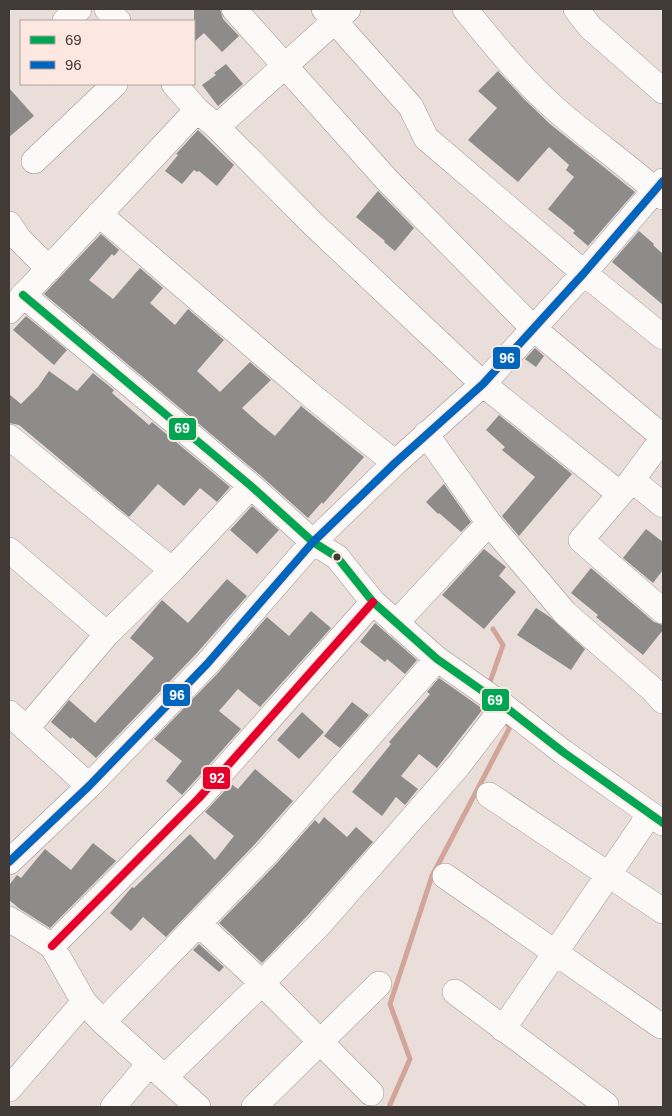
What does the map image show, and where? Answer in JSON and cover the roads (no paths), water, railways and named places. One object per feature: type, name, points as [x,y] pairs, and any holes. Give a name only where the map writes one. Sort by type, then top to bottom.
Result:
[{"type":"street","points":[[66,20],[79,9]]},
{"type":"street","points":[[106,9],[117,20]]},
{"type":"street","points":[[234,9],[387,180],[533,328],[663,438],[626,487],[581,540],[663,611]]},
{"type":"street","points":[[9,862],[89,786],[207,664],[313,542],[426,434],[483,384],[660,189],[552,106],[506,60],[465,9]]},
{"type":"street","points":[[576,9],[590,27],[663,91]]},
{"type":"street","points":[[217,127],[286,66],[335,13],[411,107],[426,138],[584,273],[663,337]]},
{"type":"street","points":[[34,161],[115,85]]},
{"type":"street","points":[[175,85],[197,110],[217,127],[312,223],[483,384],[626,487],[663,505]]},
{"type":"street","points":[[197,110],[16,303],[251,486],[313,542],[337,557],[373,602],[437,659],[494,704],[657,818],[609,874],[503,1029]]},
{"type":"street","points":[[98,214],[307,392],[395,463]]},
{"type":"street","points":[[9,224],[19,239],[49,269]]},
{"type":"street","points":[[426,434],[489,523],[565,613],[652,689],[663,701]]},
{"type":"street","points":[[9,437],[172,570]]},
{"type":"street","points":[[89,786],[17,721],[172,570],[251,486]]},
{"type":"street","points":[[396,622],[489,523]]},
{"type":"street","points":[[10,554],[107,634]]},
{"type":"street","points":[[52,946],[199,798],[373,602]]},
{"type":"street","points":[[103,1022],[266,854],[437,659]]},
{"type":"street","points":[[113,1107],[262,983],[319,925],[458,766],[494,704]]},
{"type":"street","points":[[490,795],[663,911]]},
{"type":"street","points":[[445,876],[661,1026]]},
{"type":"street","points":[[9,919],[52,946],[84,1002],[103,1022],[198,1107]]},
{"type":"street","points":[[198,924],[262,983],[371,1093]]},
{"type":"street","points":[[254,1107],[379,984]]},
{"type":"street","points":[[455,992],[592,1102]]},
{"type":"street","points":[[9,1089],[84,1002]]},
{"type":"waterway","points":[[489,685],[503,645],[493,629]]},
{"type":"waterway","points":[[389,1107],[410,1059],[390,1004],[432,876],[510,727],[507,724]]}]
